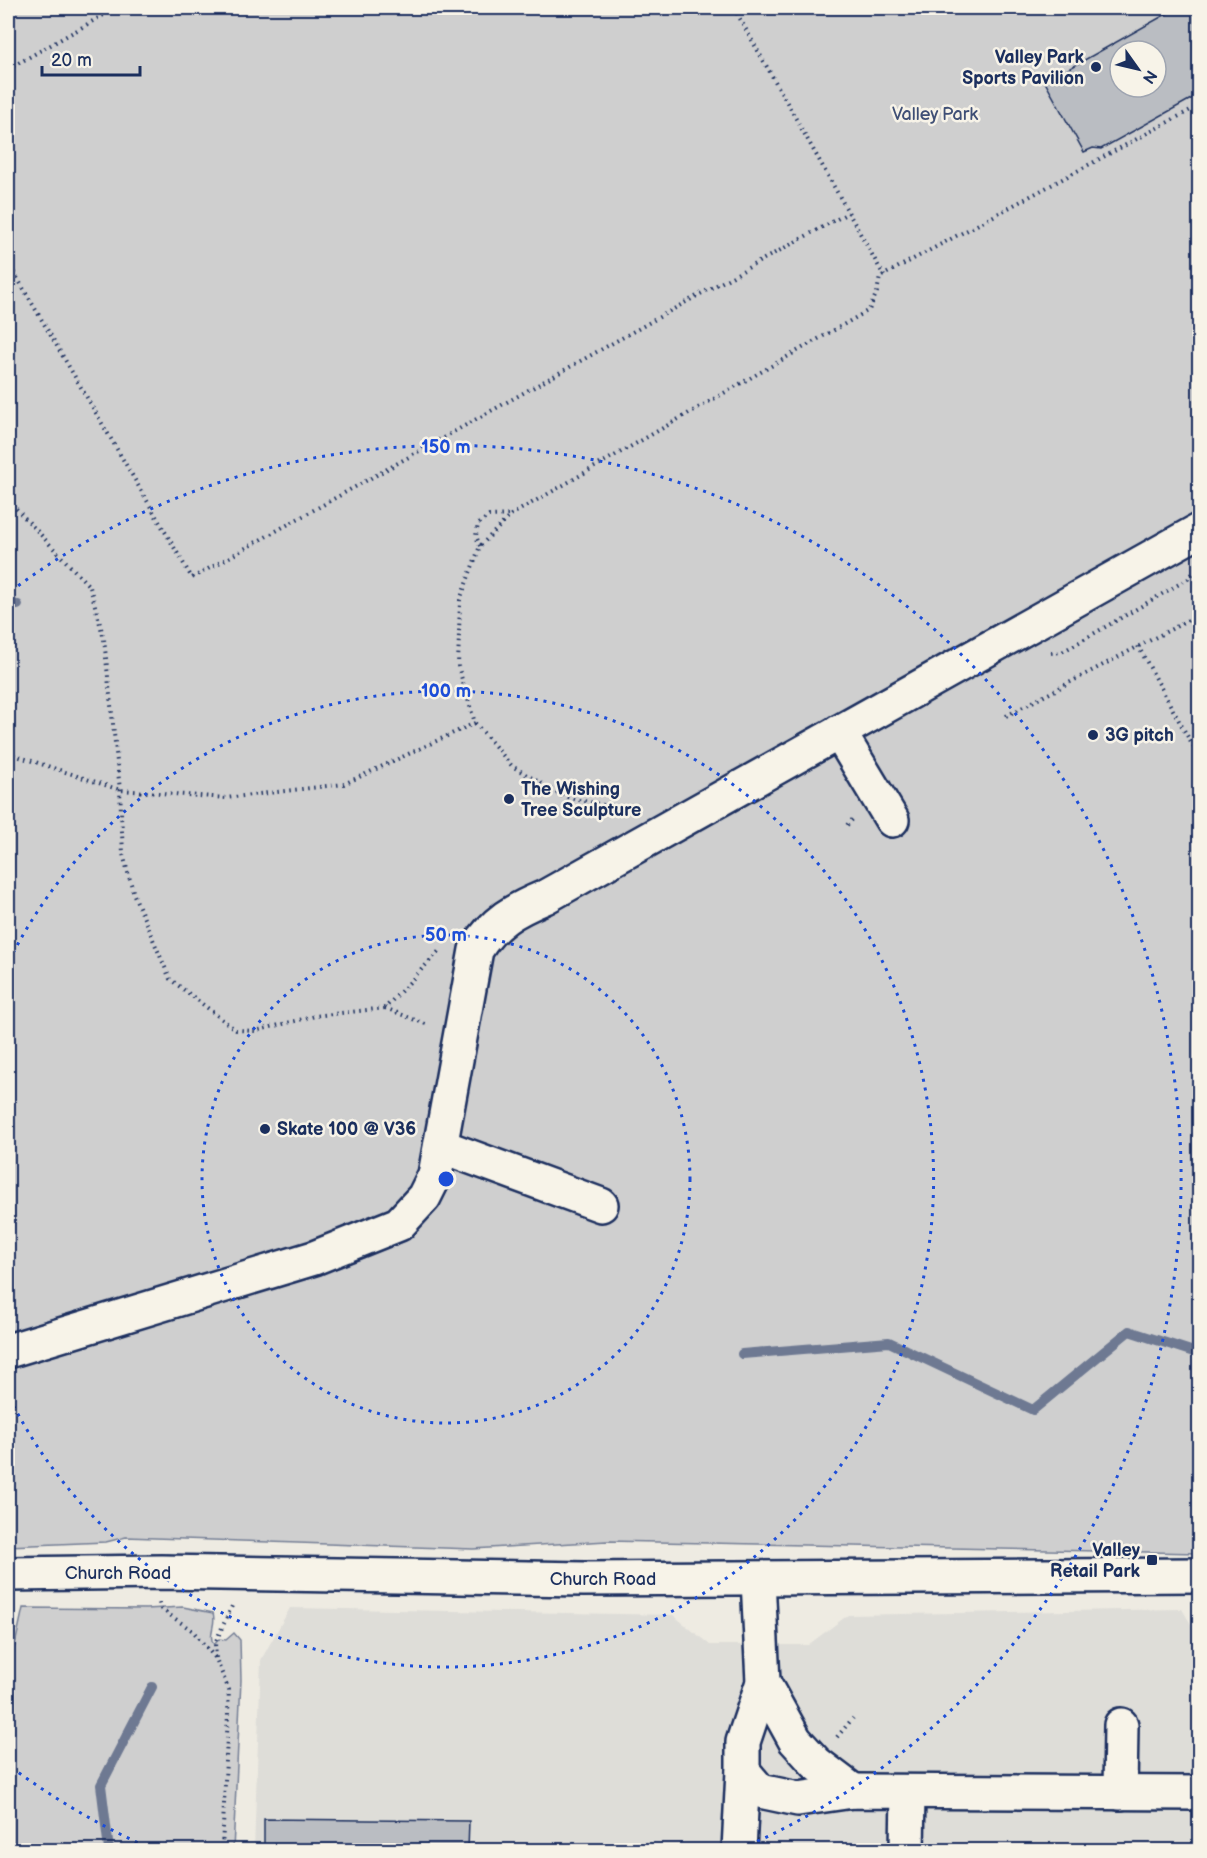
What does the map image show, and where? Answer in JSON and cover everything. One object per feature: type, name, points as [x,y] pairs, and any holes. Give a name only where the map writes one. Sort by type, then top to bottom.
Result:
[{"type":"street","points":[[8,1351],[314,1258],[399,1224],[424,1197],[435,1175],[459,1033],[476,950],[487,933],[513,911],[545,897],[1200,530]]},
{"type":"street","points":[[839,732],[892,820]]},
{"type":"street","points":[[441,1146],[601,1205]]},
{"type":"street","name":"Church Road","points":[[8,1574],[148,1572],[584,1579],[1192,1576]]},
{"type":"street","points":[[739,1851],[743,1742],[763,1682],[758,1579]]},
{"type":"street","points":[[763,1682],[795,1740],[816,1763],[854,1791]]},
{"type":"street","points":[[1120,1793],[1121,1725]]},
{"type":"street","points":[[742,1771],[760,1791],[798,1799],[854,1791],[1200,1793]]},
{"type":"street","points":[[907,1851],[908,1793]]},
{"type":"path","points":[[8,69],[116,8]]},
{"type":"path","points":[[734,8],[884,276]]},
{"type":"path","points":[[646,804],[619,808],[564,797],[512,766],[475,723],[458,666],[460,600],[480,546],[511,515],[869,310],[877,292],[880,277],[1200,105]]},
{"type":"path","points":[[8,262],[192,578],[848,213]]},
{"type":"path","points":[[8,500],[90,587],[104,639],[120,790],[123,854],[134,895],[170,980],[236,1030],[255,1031],[315,1016],[385,1008],[437,1029]]},
{"type":"path","points":[[480,546],[476,536],[478,524],[489,516],[511,515]]},
{"type":"path","points":[[1006,716],[1200,614]]},
{"type":"path","points":[[1138,646],[1200,759]]},
{"type":"path","points":[[8,753],[120,790],[226,798],[344,784],[475,723]]},
{"type":"path","points":[[624,813],[628,806]]},
{"type":"path","points":[[385,1008],[449,940]]},
{"type":"path","points":[[216,1659],[215,1643],[236,1597]]},
{"type":"path","points":[[159,1601],[161,1609],[193,1631],[216,1659],[229,1690],[222,1851]]},
{"type":"shaded area","name":"Valley Retail Park","points":[[290,1608],[673,1615],[710,1645],[808,1645],[848,1615],[1182,1609],[1199,1638],[1199,1850],[254,1850],[261,1660]]},
{"type":"green space","name":"Valley Park","points":[[8,8],[1199,8],[1199,1553],[607,1541],[473,1549],[126,1537],[106,1542],[8,1546]]},
{"type":"green space","points":[[183,1607],[213,1613],[211,1637],[214,1645],[219,1639],[226,1640],[234,1633],[240,1640],[241,1680],[233,1850],[8,1850],[8,1677],[23,1608]]},
{"type":"building","name":"Valley Park Sports Pavilion","points":[[1177,8],[1200,8],[1200,94],[1101,149],[1093,148],[1084,152],[1045,82],[1108,47],[1108,99],[1168,99],[1168,39],[1122,39]]},
{"type":"building","points":[[264,1819],[469,1821],[468,1850],[264,1850]]},
{"type":"waterway","points":[[8,604],[18,605]]},
{"type":"waterway","points":[[742,1354],[889,1342],[1033,1410],[1129,1331],[1200,1354]]},
{"type":"waterway","points":[[109,1850],[101,1785],[152,1687]]},
{"type":"place","name":"Valley Park Sports Pavilion","points":[[1096,67]]},
{"type":"place","name":"3G pitch","points":[[1093,735]]},
{"type":"place","name":"The Wishing Tree Sculpture","points":[[509,799]]},
{"type":"place","name":"Skate 100 @ V36","points":[[265,1129]]},
{"type":"place","name":"Valley Retail Park","points":[[1152,1560]]}]
